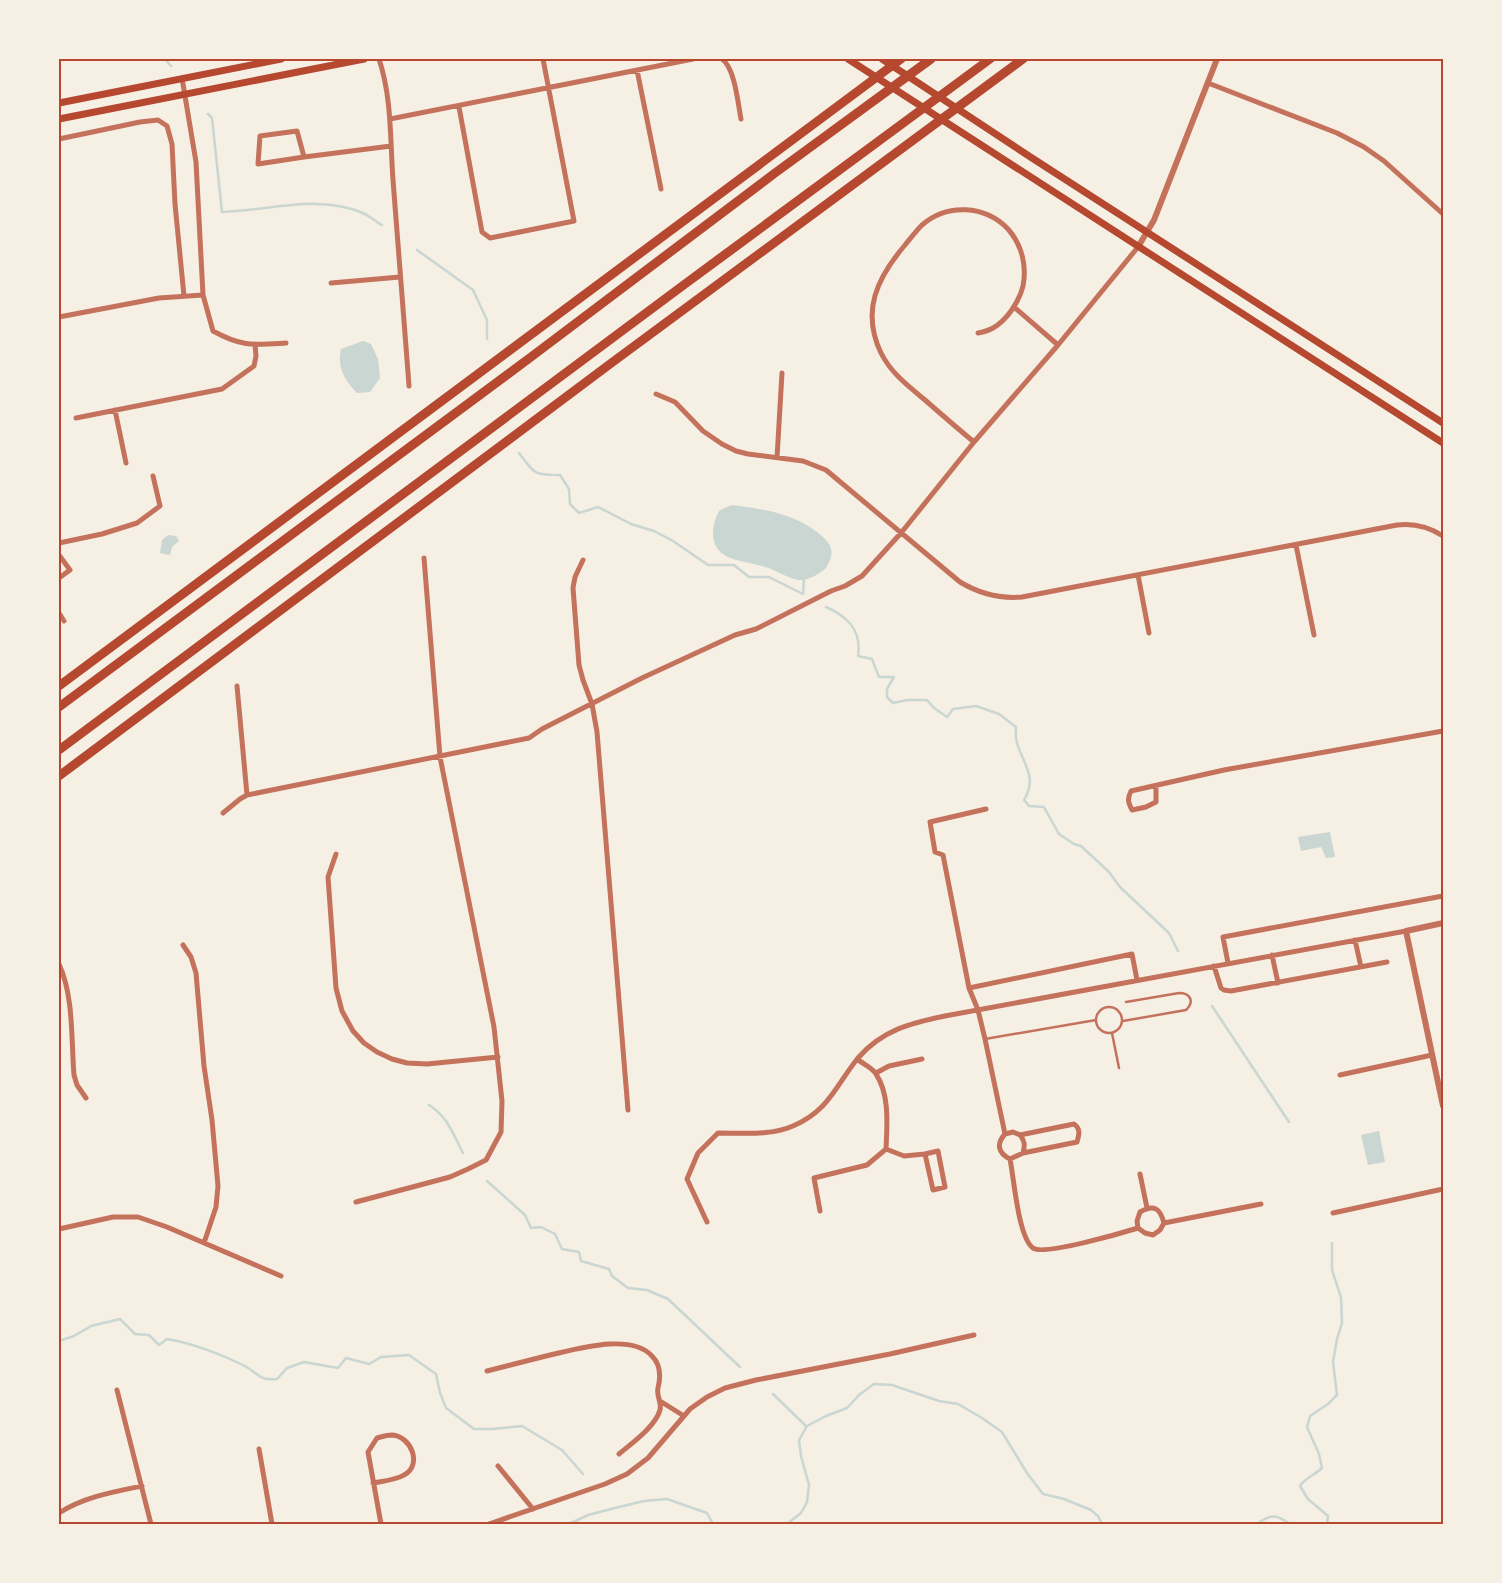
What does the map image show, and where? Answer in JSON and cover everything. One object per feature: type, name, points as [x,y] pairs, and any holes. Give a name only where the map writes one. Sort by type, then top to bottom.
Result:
[{"type":"highway","points":[[59,686],[901,59]]},
{"type":"highway","points":[[59,706],[931,59]]},
{"type":"highway","points":[[59,750],[669,295],[990,59]]},
{"type":"highway","points":[[59,776],[610,364],[1023,59]]},
{"type":"main road","points":[[59,103],[281,59]]},
{"type":"main road","points":[[59,119],[364,59]]},
{"type":"main road","points":[[848,59],[1443,443]]},
{"type":"main road","points":[[882,59],[1443,423]]},
{"type":"street","points":[[379,59],[386,83],[390,119],[409,386]]},
{"type":"street","points":[[459,107],[482,232],[490,238],[574,221],[544,59]]},
{"type":"street","points":[[390,119],[459,107],[549,87],[694,59]]},
{"type":"street","points":[[722,59],[727,62],[731,70],[741,119]]},
{"type":"street","points":[[223,813],[247,795],[529,738],[542,729],[642,678],[735,635],[756,630],[862,576],[901,533],[974,442],[1058,345],[1148,233],[1217,59]]},
{"type":"street","points":[[637,70],[661,189]]},
{"type":"street","points":[[182,78],[196,162],[203,295],[212,331],[232,341],[255,345],[286,343]]},
{"type":"street","points":[[1208,83],[1351,139],[1384,161],[1443,214]]},
{"type":"street","points":[[59,139],[140,122],[158,120],[166,126],[172,144],[175,204],[184,296]]},
{"type":"street","points":[[304,157],[297,131],[260,136],[258,164],[391,146]]},
{"type":"street","points":[[974,442],[901,380],[886,362],[878,345],[874,328],[873,309],[876,291],[888,265],[923,225],[939,214],[957,210],[969,210],[984,214],[998,221],[1011,233],[1019,246],[1024,262],[1022,291],[1014,307],[992,328],[978,333]]},
{"type":"street","points":[[331,283],[400,277]]},
{"type":"street","points":[[59,317],[159,298],[203,295]]},
{"type":"street","points":[[1014,307],[1058,345]]},
{"type":"street","points":[[76,418],[222,389],[254,366],[256,356],[255,345]]},
{"type":"street","points":[[777,458],[782,373]]},
{"type":"street","points":[[656,394],[675,402],[702,431],[722,444],[748,454],[803,461],[826,470],[960,582],[976,591],[999,597],[1022,597],[1404,524],[1424,526],[1443,536]]},
{"type":"street","points":[[115,410],[126,462]]},
{"type":"street","points":[[59,543],[102,534],[137,523],[160,506],[153,476]]},
{"type":"street","points":[[1296,545],[1314,635]]},
{"type":"street","points":[[59,555],[70,570],[59,578]]},
{"type":"street","points":[[356,1202],[450,1177],[486,1160],[501,1132],[502,1101],[494,1027],[440,757],[424,558]]},
{"type":"street","points":[[583,560],[575,577],[573,588],[579,665],[592,704],[598,742],[625,1092],[628,1110]]},
{"type":"street","points":[[1138,575],[1149,633]]},
{"type":"street","points":[[59,613],[64,621]]},
{"type":"street","points":[[237,686],[247,795]]},
{"type":"street","points":[[1156,786],[1156,802],[1146,807],[1132,810],[1128,802],[1131,791],[1224,770],[1443,731]]},
{"type":"street","points":[[986,810],[930,822],[935,852],[943,855],[969,988],[978,1010],[1005,1134]]},
{"type":"street","points":[[336,854],[328,877],[336,988],[342,1011],[353,1031],[364,1043],[377,1052],[407,1064],[427,1064],[498,1057]]},
{"type":"street","points":[[1228,963],[1223,937],[1443,896]]},
{"type":"street","points":[[707,1222],[687,1179],[698,1152],[718,1133],[768,1132],[788,1128],[803,1122],[827,1103],[857,1060],[880,1039],[902,1027],[920,1021],[1443,923]]},
{"type":"street","points":[[1406,930],[1443,1106]]},
{"type":"street","points":[[1355,940],[1361,967]]},
{"type":"street","points":[[183,945],[191,957],[196,973],[204,1066],[212,1120],[218,1186],[216,1207],[204,1243]]},
{"type":"street","points":[[969,988],[1132,954],[1137,980]]},
{"type":"street","points":[[1272,955],[1278,983]]},
{"type":"street","points":[[1214,966],[1221,988],[1228,991],[1387,962]]},
{"type":"street","points":[[59,964],[69,1002],[74,1075],[77,1085],[86,1098]]},
{"type":"street","points":[[1340,1075],[1432,1055]]},
{"type":"street","points":[[876,1073],[889,1066],[922,1059]]},
{"type":"street","points":[[857,1060],[876,1073],[884,1095],[887,1120],[886,1150]]},
{"type":"street","points":[[1020,1135],[1074,1124],[1078,1126],[1079,1131],[1077,1142],[1022,1153]]},
{"type":"street","points":[[1013,1132],[1020,1135],[1024,1140],[1025,1147],[1022,1153],[1010,1159],[1003,1156],[998,1142],[1005,1134],[1013,1132]]},
{"type":"street","points":[[886,1150],[904,1156],[938,1151],[946,1187],[933,1190],[925,1154]]},
{"type":"street","points":[[820,1211],[814,1178],[866,1165],[886,1150]]},
{"type":"street","points":[[1010,1159],[1023,1234],[1032,1248],[1040,1250],[1058,1248],[1138,1228]]},
{"type":"street","points":[[1140,1174],[1147,1208]]},
{"type":"street","points":[[1333,1213],[1443,1190]]},
{"type":"street","points":[[1164,1223],[1261,1204]]},
{"type":"street","points":[[1147,1208],[1155,1208],[1161,1214],[1164,1223],[1160,1230],[1153,1235],[1145,1234],[1138,1228],[1137,1220],[1140,1212],[1147,1208]]},
{"type":"street","points":[[59,1229],[94,1220],[129,1216],[145,1219],[281,1276]]},
{"type":"street","points":[[489,1524],[605,1484],[627,1474],[648,1458],[684,1416],[707,1397],[738,1384],[890,1354],[974,1335]]},
{"type":"street","points":[[486,1371],[589,1346],[619,1344],[646,1349],[659,1363],[660,1380],[657,1394],[660,1401],[660,1410],[646,1432],[619,1454]]},
{"type":"street","points":[[117,1390],[151,1524]]},
{"type":"street","points":[[660,1401],[684,1416]]},
{"type":"street","points":[[373,1482],[405,1475],[412,1467],[414,1457],[412,1449],[405,1440],[392,1435],[376,1438],[368,1452],[373,1482],[381,1524]]},
{"type":"street","points":[[258,1450],[272,1524]]},
{"type":"street","points":[[498,1466],[533,1509]]},
{"type":"street","points":[[59,1513],[91,1497],[142,1486]]},
{"type":"lane","points":[[1123,1021],[1186,1010],[1189,1008],[1191,1001],[1190,997],[1186,994],[1179,993],[1126,1002]]},
{"type":"lane","points":[[1112,1007],[1121,1012],[1123,1021],[1121,1028],[1112,1033],[1098,1028],[1096,1020],[1098,1012],[1112,1007]]},
{"type":"lane","points":[[985,1039],[1096,1020]]},
{"type":"lane","points":[[1112,1033],[1119,1068]]},
{"type":"shaded area","points":[[363,341],[371,344],[378,359],[380,378],[370,392],[357,393],[348,383],[343,373],[340,356],[341,349]]},
{"type":"shaded area","points":[[732,505],[787,516],[817,532],[829,544],[832,552],[826,568],[817,575],[798,580],[769,568],[739,561],[723,554],[714,542],[713,532],[720,510]]},
{"type":"shaded area","points":[[168,535],[176,536],[179,541],[172,547],[170,555],[160,553],[162,540]]},
{"type":"shaded area","points":[[1330,832],[1335,857],[1326,858],[1321,847],[1301,851],[1298,837]]},
{"type":"shaded area","points":[[1379,1131],[1385,1162],[1368,1165],[1361,1135]]},
{"type":"waterway","points":[[165,59],[171,66]]},
{"type":"waterway","points":[[208,114],[212,118],[222,212],[294,205],[331,205],[365,214],[382,225]]},
{"type":"waterway","points":[[417,250],[473,290],[487,320],[487,339]]},
{"type":"waterway","points":[[519,453],[535,472],[544,475],[560,475],[569,489],[570,504],[579,513],[598,507],[631,524],[654,531],[673,541],[708,565],[734,565],[749,577],[769,577],[803,594],[804,579]]},
{"type":"waterway","points":[[826,607],[840,615],[855,631],[859,647],[858,656],[872,659],[879,677],[894,677],[887,689],[887,697],[893,703],[907,700],[927,700],[934,708],[947,717],[953,709],[976,706],[999,714],[1016,727],[1016,741],[1030,777],[1028,792],[1024,800],[1029,806],[1044,807],[1059,834],[1074,844],[1081,846],[1109,872],[1120,887],[1169,933],[1178,951]]},
{"type":"waterway","points":[[1212,1006],[1289,1122]]},
{"type":"waterway","points":[[429,1105],[445,1120],[463,1153]]},
{"type":"waterway","points":[[487,1181],[525,1215],[531,1228],[541,1227],[555,1234],[562,1249],[579,1252],[581,1261],[609,1269],[612,1276],[628,1288],[647,1290],[668,1299],[740,1367]]},
{"type":"waterway","points":[[1327,1524],[1328,1516],[1308,1499],[1300,1486],[1322,1468],[1319,1454],[1307,1427],[1310,1416],[1328,1404],[1337,1395],[1333,1362],[1342,1323],[1341,1297],[1332,1270],[1332,1243]]},
{"type":"waterway","points":[[59,1341],[74,1336],[91,1326],[120,1319],[135,1334],[149,1335],[159,1345],[167,1339],[197,1346],[245,1366],[266,1379],[277,1379],[287,1368],[304,1362],[338,1368],[346,1358],[369,1364],[381,1357],[409,1355],[436,1374],[440,1393],[446,1408],[474,1429],[522,1426],[562,1450],[583,1474]]},
{"type":"waterway","points":[[59,1356],[59,1366]]},
{"type":"waterway","points":[[787,1524],[801,1513],[807,1502],[809,1485],[801,1456],[799,1440],[807,1426],[847,1408],[859,1395],[874,1384],[892,1385],[939,1401],[958,1404],[982,1418],[1002,1432],[1027,1473],[1043,1494],[1064,1499],[1091,1510],[1098,1516],[1102,1524]]},
{"type":"waterway","points":[[773,1394],[806,1426]]},
{"type":"waterway","points":[[569,1524],[588,1515],[615,1508],[644,1501],[667,1499],[707,1513],[713,1524]]},
{"type":"waterway","points":[[1257,1524],[1270,1517],[1281,1518],[1290,1524]]}]
